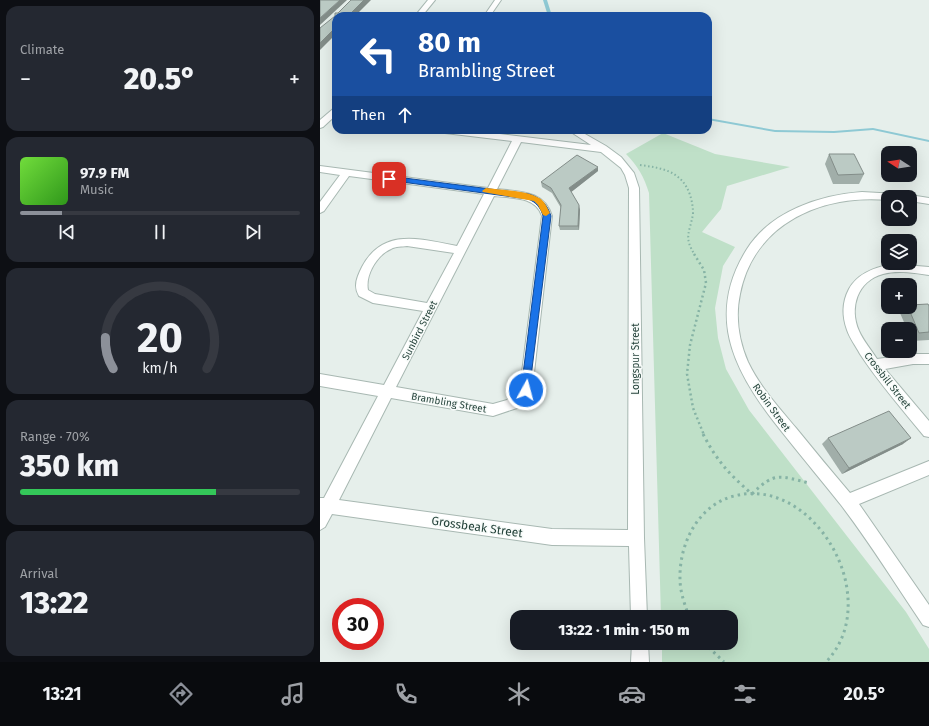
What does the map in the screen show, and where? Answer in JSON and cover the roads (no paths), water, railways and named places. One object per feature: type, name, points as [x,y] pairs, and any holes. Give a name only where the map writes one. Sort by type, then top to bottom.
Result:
[{"type":"street","points":[[422,12],[432,0]]},
{"type":"street","points":[[490,12],[498,0]]},
{"type":"street","points":[[320,125],[332,116]]},
{"type":"street","points":[[500,134],[518,139],[603,149]]},
{"type":"street","name":"Longspur Street","points":[[579,134],[603,149],[624,165],[630,174],[634,188],[636,538],[639,610]]},
{"type":"street","name":"Sunbird Street","points":[[320,522],[324,506],[387,392],[518,139]]},
{"type":"street","name":"Brambling Street","points":[[320,169],[529,197],[536,200],[545,209],[547,216],[526,390],[521,398],[514,404],[502,409],[493,410],[320,380]]},
{"type":"street","points":[[320,209],[346,173]]},
{"type":"street","name":"Robin Street","points":[[881,196],[850,195],[824,200],[803,208],[781,221],[758,239],[744,262],[734,289],[732,314],[734,337],[744,366],[765,400],[847,502],[929,619]]},
{"type":"street","points":[[917,199],[929,201]]},
{"type":"street","points":[[430,308],[373,298],[363,293],[361,284],[364,274],[373,259],[381,250],[392,244],[404,242],[460,250]]},
{"type":"street","name":"Crossbill Street","points":[[929,271],[904,267],[880,270],[866,277],[855,287],[849,300],[848,312],[853,332],[874,365],[929,431]]},
{"type":"street","points":[[874,365],[913,359],[929,359]]},
{"type":"street","points":[[847,502],[929,468]]},
{"type":"street","name":"Grossbeak Street","points":[[324,506],[552,537],[636,538]]},
{"type":"street","points":[[640,650],[640,662]]},
{"type":"waterway","points":[[545,0],[549,12]]},
{"type":"waterway","points":[[712,120],[775,131],[834,132],[873,129],[929,141]]}]
